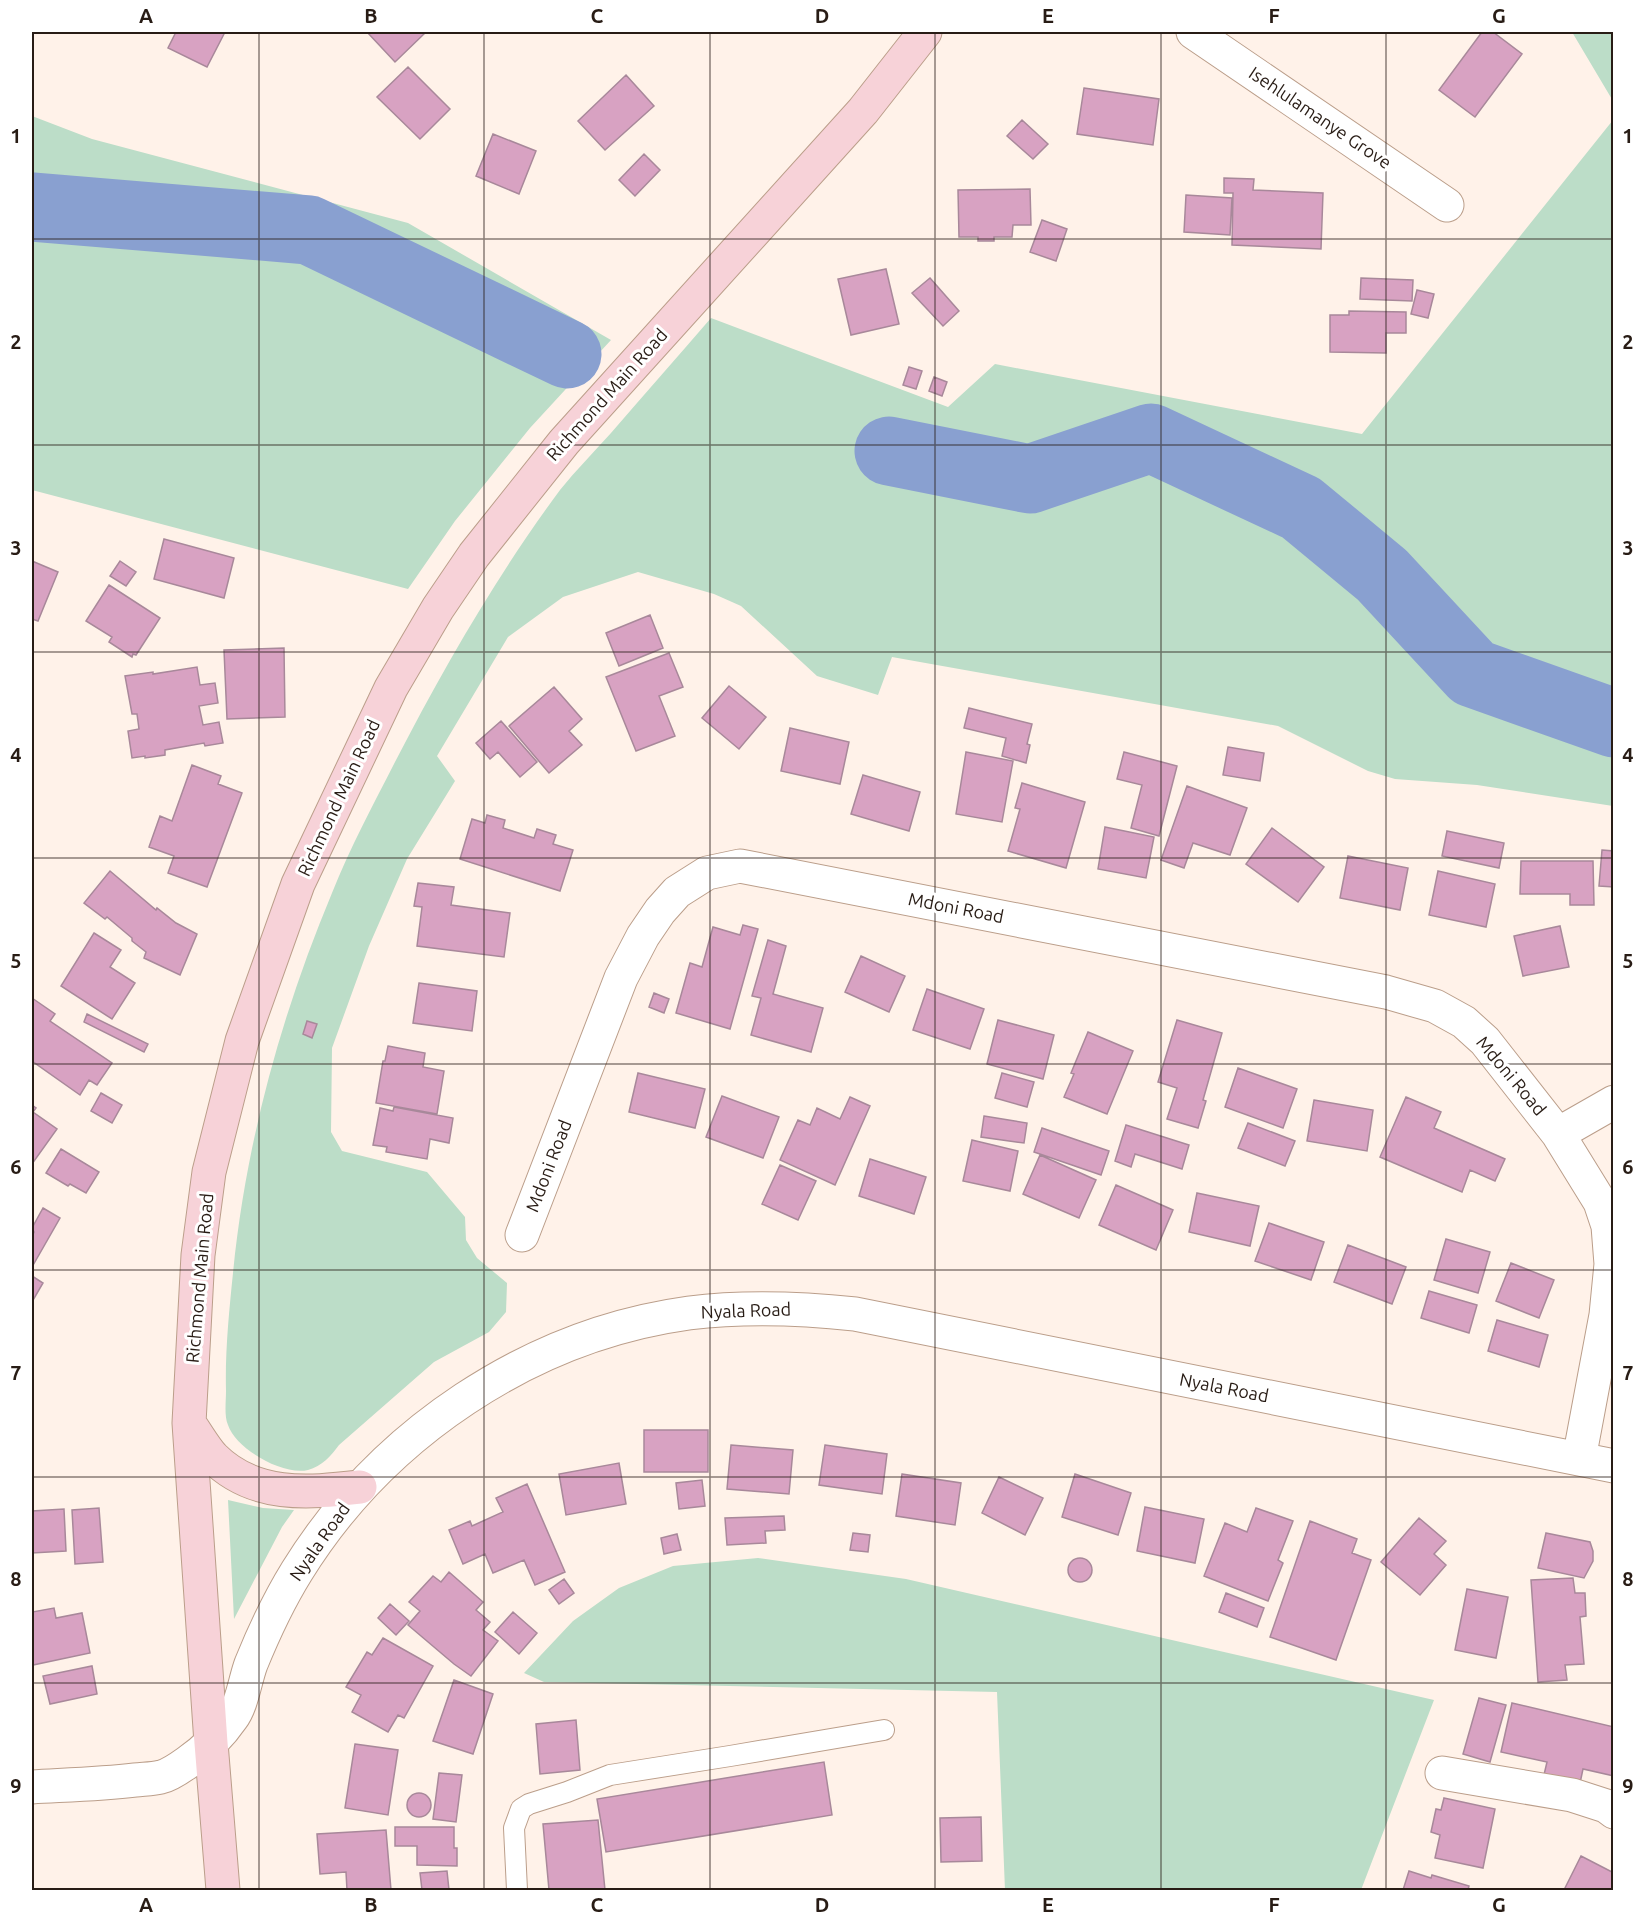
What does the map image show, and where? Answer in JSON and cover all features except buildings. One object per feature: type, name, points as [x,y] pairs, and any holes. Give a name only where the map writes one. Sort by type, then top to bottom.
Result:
[{"type":"main road","name":"Richmond Main Road","points":[[211,1743],[189,1423],[198,1255],[209,1172],[242,1041],[298,884],[391,688],[438,608],[474,555],[564,442],[855,119],[925,32]]},
{"type":"main road","points":[[189,1423],[212,1456],[236,1476],[263,1487],[293,1492],[360,1487]]},
{"type":"main road","points":[[211,1743],[224,1890]]},
{"type":"street","name":"Isehlulamanye Grove","points":[[1193,32],[1447,205]]},
{"type":"street","name":"Mdoni Road","points":[[522,1235],[621,978],[643,936],[660,911],[677,892],[707,873],[740,866],[1386,992],[1435,1006],[1464,1023],[1485,1041],[1558,1134],[1600,1202],[1608,1226],[1611,1264],[1606,1315],[1579,1459]]},
{"type":"street","name":"Mdoni Road","points":[[1558,1134],[1614,1102]]},
{"type":"street","name":"Nyala Road","points":[[32,1787],[122,1782],[163,1777],[189,1761],[211,1743],[234,1716],[254,1656],[271,1617],[297,1571],[327,1527],[360,1487],[398,1449],[439,1416],[483,1387],[529,1362],[581,1340],[634,1324],[688,1313],[744,1308],[800,1308],[855,1314],[1614,1466]]},
{"type":"street","points":[[1442,1773],[1572,1795],[1606,1806],[1614,1812]]},
{"type":"lane","points":[[517,1890],[514,1828],[521,1809],[529,1804],[610,1775],[884,1730]]},
{"type":"green space","points":[[1572,32],[1613,32],[1613,101]]},
{"type":"green space","points":[[32,116],[92,139],[408,223],[611,340],[530,428],[455,521],[408,589],[32,490]]},
{"type":"green space","points":[[1613,120],[1613,806],[1477,785],[1395,779],[1368,771],[1278,726],[892,657],[878,695],[817,676],[741,606],[714,594],[638,572],[563,597],[508,637],[437,756],[455,781],[407,859],[369,946],[332,1048],[331,1132],[342,1151],[427,1172],[465,1217],[466,1240],[477,1258],[507,1283],[506,1312],[489,1332],[434,1362],[318,1466],[298,1471],[286,1469],[262,1459],[240,1443],[228,1425],[226,1417],[226,1362],[233,1273],[247,1176],[268,1080],[282,1032],[297,985],[339,876],[370,810],[433,691],[472,622],[537,522],[560,490],[711,318],[948,407],[995,364],[1362,434]]},
{"type":"green space","points":[[228,1500],[263,1508],[294,1510],[282,1527],[234,1619]]},
{"type":"green space","points":[[758,1558],[906,1579],[1434,1700],[1361,1890],[1005,1890],[997,1692],[544,1682],[524,1673],[573,1621],[619,1588],[673,1566]]},
{"type":"waterway","points":[[32,207],[309,230],[567,354]]},
{"type":"waterway","points":[[889,451],[1030,479],[1151,438],[1301,508],[1382,575],[1473,673],[1614,723]]}]
